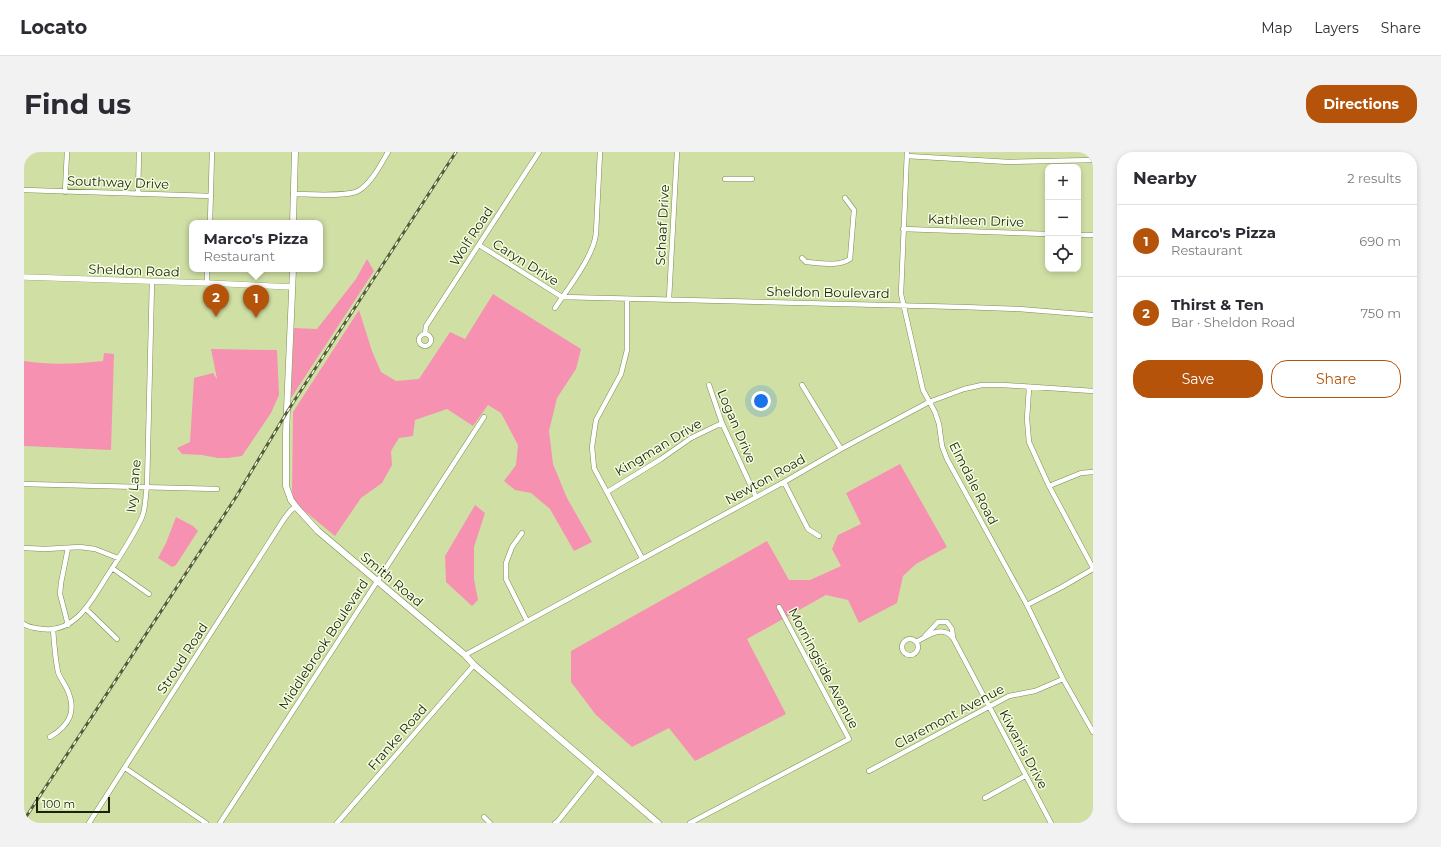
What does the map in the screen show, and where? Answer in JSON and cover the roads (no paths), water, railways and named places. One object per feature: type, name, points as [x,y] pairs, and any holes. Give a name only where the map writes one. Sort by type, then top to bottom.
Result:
[{"type":"main road","points":[[293,220],[295,152]]},
{"type":"main road","name":"Smith Road","points":[[293,272],[285,475],[288,492],[296,507],[318,532],[465,656],[658,823]]},
{"type":"street","points":[[66,192],[67,152]]},
{"type":"street","points":[[138,194],[139,152]]},
{"type":"street","points":[[210,220],[212,152]]},
{"type":"street","points":[[293,194],[343,194],[358,191],[371,180],[388,152]]},
{"type":"street","name":"Wolf Road","points":[[425,334],[426,326],[539,152]]},
{"type":"street","points":[[555,308],[592,252],[595,243],[600,152]]},
{"type":"street","name":"Schaaf Drive","points":[[669,299],[677,152]]},
{"type":"street","points":[[907,154],[1009,162],[1093,160]]},
{"type":"street","name":"Elmdale Road","points":[[907,154],[901,294],[923,390],[935,412],[939,424],[942,446],[947,459],[1027,605],[1063,679],[1093,732]]},
{"type":"street","points":[[726,179],[752,179]]},
{"type":"street","name":"Southway Drive","points":[[24,190],[211,196]]},
{"type":"street","points":[[802,258],[806,262],[830,264],[844,263],[850,259],[854,210],[845,198]]},
{"type":"street","name":"Kathleen Drive","points":[[903,229],[1045,234]]},
{"type":"street","points":[[1081,235],[1093,235]]},
{"type":"street","name":"Caryn Drive","points":[[478,245],[562,297]]},
{"type":"street","points":[[207,272],[207,283]]},
{"type":"street","name":"Sheldon Road","points":[[24,277],[292,287]]},
{"type":"street","name":"Ivy Lane","points":[[24,624],[34,628],[53,629],[68,625],[86,609],[142,516],[147,487],[152,281]]},
{"type":"street","name":"Sheldon Boulevard","points":[[562,297],[903,305],[1012,309],[1093,315]]},
{"type":"street","points":[[626,299],[626,350],[621,374],[596,420],[592,447],[594,468],[642,558]]},
{"type":"street","points":[[802,384],[841,449]]},
{"type":"street","name":"Logan Drive","points":[[709,385],[722,423],[756,497]]},
{"type":"street","name":"Newton Road","points":[[465,656],[929,402],[964,389],[982,385],[1093,391]]},
{"type":"street","points":[[1027,605],[1062,587],[1093,568],[1049,486],[1029,442],[1027,419],[1029,388]]},
{"type":"street","name":"Middlebrook Boulevard","points":[[220,823],[484,417]]},
{"type":"street","name":"Kingman Drive","points":[[607,492],[661,459],[691,438],[722,423]]},
{"type":"street","points":[[1049,486],[1081,474],[1093,472]]},
{"type":"street","points":[[784,482],[808,529],[819,536]]},
{"type":"street","points":[[24,484],[217,489]]},
{"type":"street","name":"Stroud Road","points":[[89,823],[284,519],[291,510],[296,507]]},
{"type":"street","points":[[522,533],[512,547],[506,563],[506,579],[527,621]]},
{"type":"street","points":[[24,548],[80,547],[95,549],[118,558]]},
{"type":"street","points":[[68,548],[60,594],[68,625]]},
{"type":"street","points":[[112,568],[149,594]]},
{"type":"street","name":"Morningside Avenue","points":[[690,823],[849,738],[779,607]]},
{"type":"street","points":[[86,609],[116,639]]},
{"type":"street","name":"Kiwanis Drive","points":[[924,638],[938,622],[947,622],[952,629],[953,638],[1051,823]]},
{"type":"street","points":[[50,737],[61,730],[68,723],[72,707],[71,697],[59,674],[56,661],[53,629]]},
{"type":"street","points":[[916,642],[935,632],[944,632],[953,638]]},
{"type":"street","name":"Franke Road","points":[[337,823],[474,665]]},
{"type":"street","name":"Claremont Avenue","points":[[869,771],[1009,696],[1035,691],[1063,679]]},
{"type":"street","points":[[125,768],[206,823]]},
{"type":"street","points":[[555,823],[598,771]]},
{"type":"street","points":[[985,798],[1025,776]]},
{"type":"street","points":[[484,817],[490,823]]},
{"type":"railway","points":[[24,820],[236,497],[287,412],[456,152]]},
{"type":"place","name":"Thirst & Ten","points":[[216,317]]},
{"type":"place","name":"Marco's Pizza","points":[[256,318]]}]
